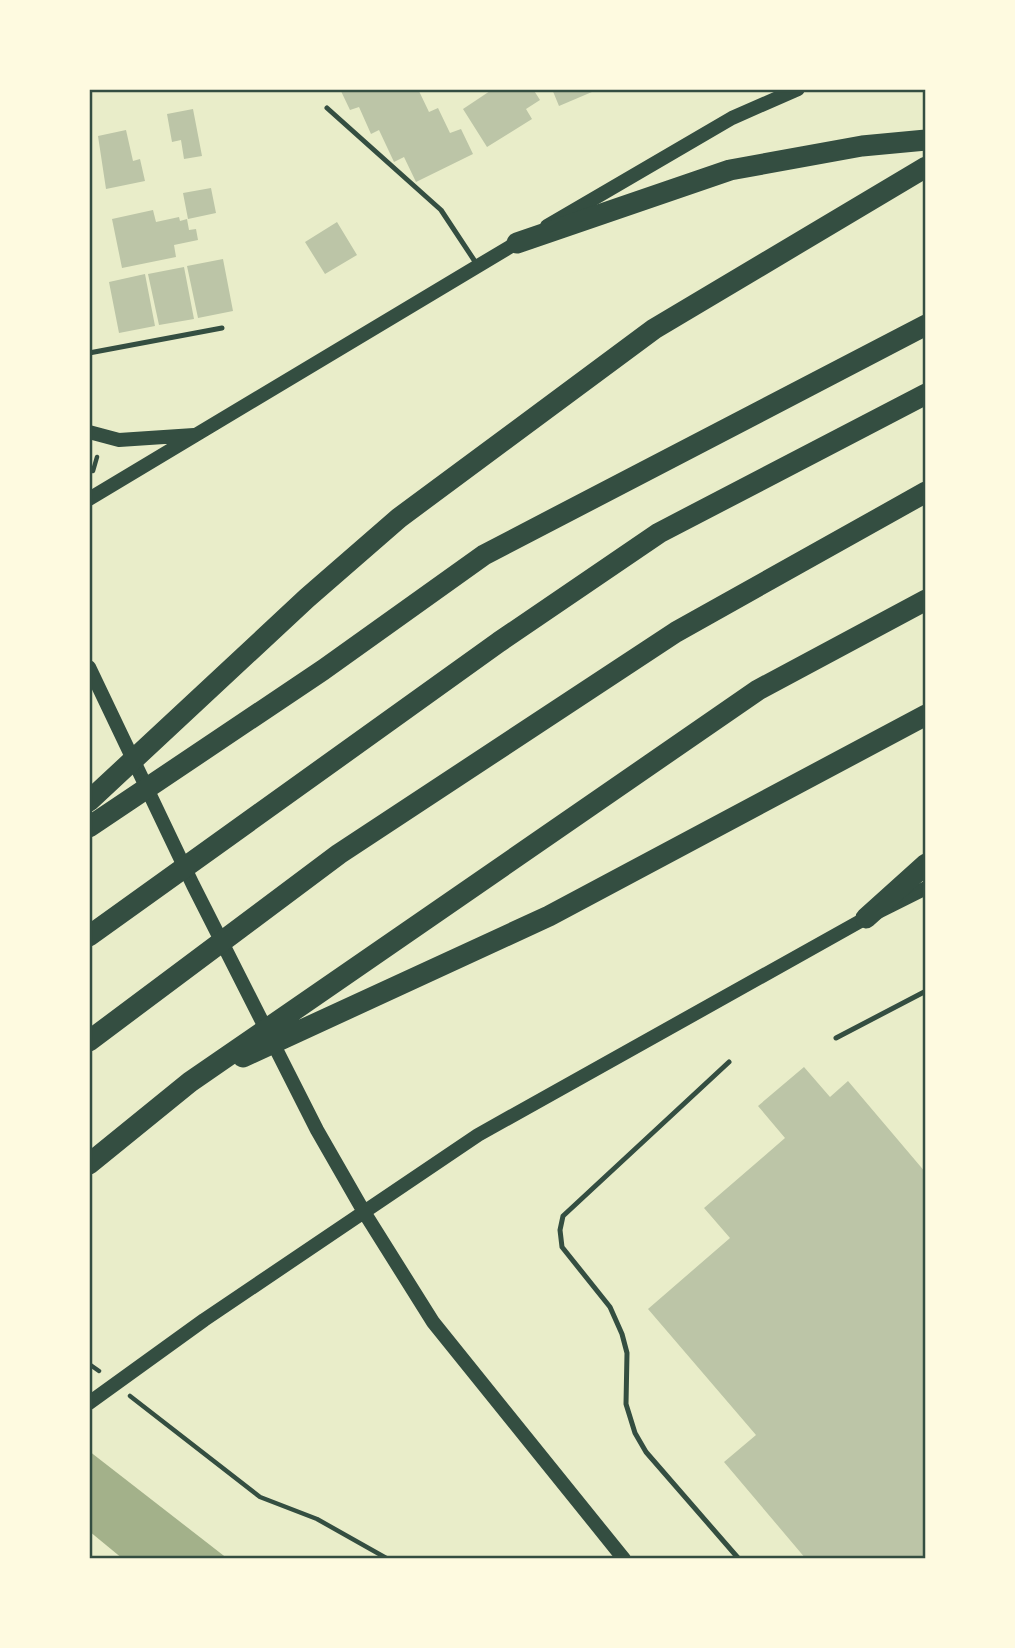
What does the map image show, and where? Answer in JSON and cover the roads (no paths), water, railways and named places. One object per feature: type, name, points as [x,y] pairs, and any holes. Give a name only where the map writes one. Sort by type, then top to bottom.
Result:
[{"type":"highway","points":[[517,243],[730,170],[862,146],[926,140]]},
{"type":"highway","points":[[89,801],[307,598],[399,518],[654,329],[926,167]]},
{"type":"highway","points":[[89,827],[323,670],[484,555],[926,325]]},
{"type":"highway","points":[[89,936],[499,642],[659,533],[926,394]]},
{"type":"highway","points":[[89,1041],[338,854],[676,632],[926,492]]},
{"type":"highway","points":[[89,1164],[190,1082],[758,690],[926,600]]},
{"type":"highway","points":[[190,1082],[549,916],[926,715]]},
{"type":"highway","points":[[866,918],[926,864]]},
{"type":"main road","points":[[89,499],[478,266],[732,118],[798,89]]},
{"type":"main road","points":[[89,432],[119,440],[199,435]]},
{"type":"main road","points":[[89,667],[192,885],[317,1130],[364,1212],[433,1321],[624,1559]]},
{"type":"main road","points":[[89,1403],[204,1320],[478,1135],[866,918],[926,888]]},
{"type":"lane","points":[[327,107],[441,210],[478,266]]},
{"type":"lane","points":[[89,353],[222,328]]},
{"type":"lane","points":[[836,1038],[926,991]]},
{"type":"lane","points":[[729,1062],[563,1216],[560,1230],[562,1247],[610,1307],[622,1334],[627,1353],[626,1404],[635,1433],[646,1452],[739,1559]]}]
